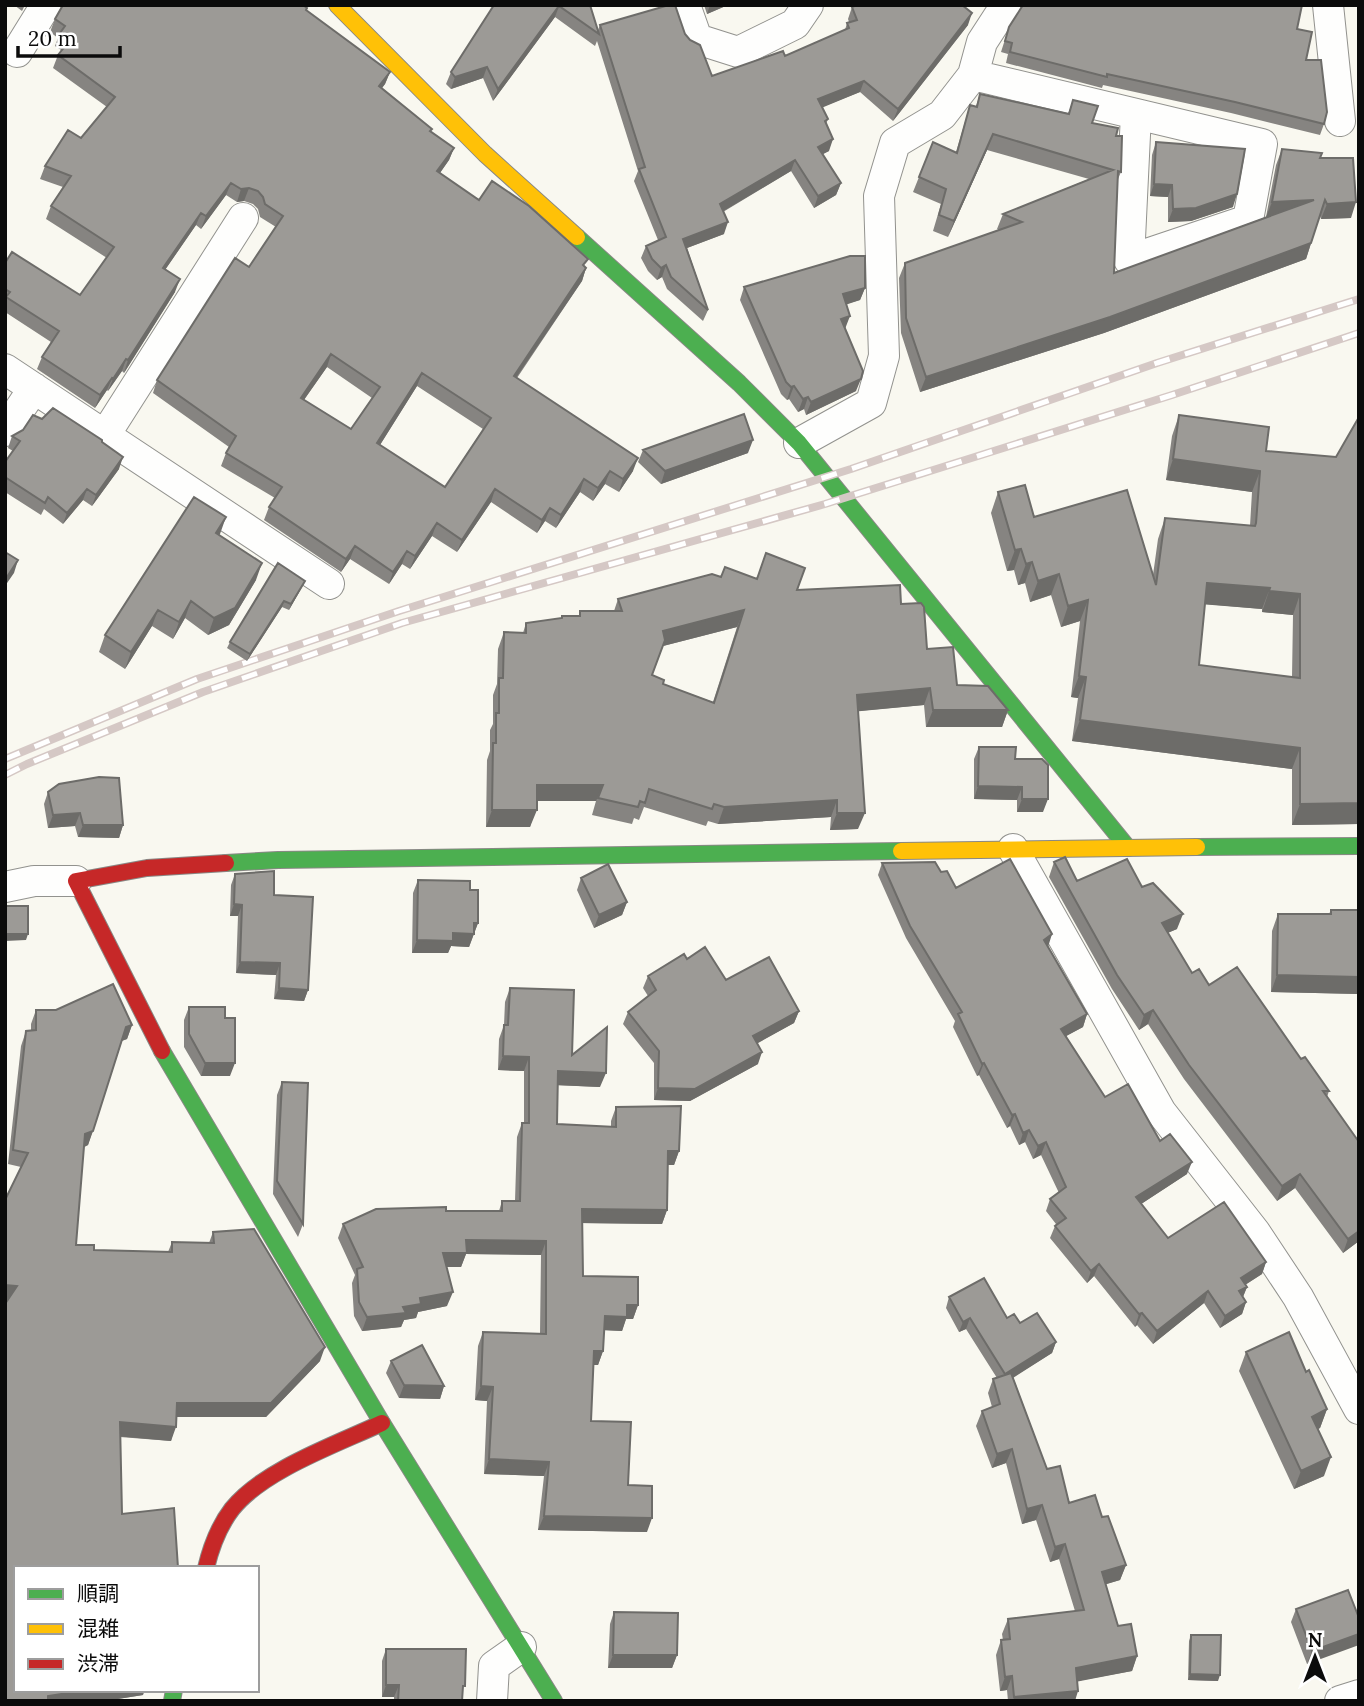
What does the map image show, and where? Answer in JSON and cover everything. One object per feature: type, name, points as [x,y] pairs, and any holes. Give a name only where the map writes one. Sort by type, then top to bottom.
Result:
[{"type":"street","points":[[17,52],[46,5]]},
{"type":"street","points":[[338,5],[485,153],[739,383],[799,443],[1128,848]]},
{"type":"street","points":[[685,5],[697,39],[737,52],[797,12]]},
{"type":"street","points":[[799,443],[871,403],[884,356],[879,196],[895,143],[942,115],[973,75],[982,42],[1006,5]]},
{"type":"street","points":[[1328,5],[1340,121]]},
{"type":"street","points":[[973,75],[1262,144],[1248,220],[1129,260],[1136,114]]},
{"type":"street","points":[[105,435],[243,218]]},
{"type":"street","points":[[5,369],[330,584]]},
{"type":"street","points":[[5,431],[34,388]]},
{"type":"street","points":[[5,887],[34,881],[76,881],[147,868],[278,860],[1359,846]]},
{"type":"street","points":[[1013,849],[1161,1112],[1255,1232],[1298,1297],[1359,1409]]},
{"type":"street","points":[[76,881],[168,1063],[382,1423],[554,1701]]},
{"type":"street","points":[[206,1566],[212,1544],[238,1502],[283,1470],[382,1423]]},
{"type":"street","points":[[492,1701],[494,1666],[521,1647]]},
{"type":"street","points":[[1340,1701],[1359,1695]]},
{"type":"building","points":[[63,5],[303,5],[306,10],[390,72],[379,86],[432,129],[430,131],[454,148],[437,171],[479,200],[492,181],[529,206],[588,259],[583,265],[586,268],[514,376],[638,458],[623,479],[610,471],[598,488],[584,479],[561,515],[550,508],[542,520],[495,489],[462,540],[437,523],[415,556],[407,551],[393,572],[355,546],[346,559],[269,507],[282,487],[226,453],[236,436],[157,380],[235,258],[249,267],[283,216],[265,204],[258,191],[241,189],[231,183],[206,216],[201,213],[163,268],[180,279],[128,360],[126,359],[100,395],[42,357],[59,331],[6,297],[10,292],[5,289],[5,263],[12,252],[80,295],[114,247],[51,206],[71,176],[45,166],[68,130],[81,138],[115,97],[58,55],[70,40],[60,33],[65,26],[55,19]],"holes":[[[331,354],[380,387],[351,429],[301,398]],[[422,373],[491,418],[445,487],[377,443]]]},
{"type":"building","points":[[494,5],[590,5],[599,34],[559,6],[498,89],[487,67],[455,77],[451,72]]},
{"type":"building","points":[[675,5],[685,34],[700,45],[712,76],[783,51],[785,56],[849,28],[847,23],[857,20],[852,7],[857,5],[962,5],[972,13],[898,109],[864,81],[818,99],[828,119],[825,121],[833,139],[818,147],[841,183],[818,196],[795,160],[720,204],[728,222],[683,239],[708,310],[671,277],[666,265],[661,268],[652,259],[646,246],[666,237],[639,169],[645,167],[600,25]]},
{"type":"building","points":[[1023,5],[1302,5],[1297,29],[1312,32],[1306,60],[1321,60],[1327,112],[1324,124],[1107,74],[1107,77],[1010,52],[1012,43],[1005,41],[1009,27]]},
{"type":"building","points":[[980,94],[1069,114],[1073,100],[1098,106],[1092,123],[1118,128],[1116,136],[1122,136],[1114,273],[1314,200],[1272,202],[1282,149],[1322,153],[1320,158],[1353,158],[1356,202],[1327,204],[1325,200],[1311,243],[1110,317],[926,377],[906,318],[905,263],[1022,222],[1003,214],[1113,170],[993,134],[954,221],[939,215],[946,189],[919,177],[933,142],[957,153],[970,105],[977,107]]},
{"type":"building","points":[[1156,142],[1245,149],[1237,194],[1196,208],[1173,209],[1172,185],[1154,184]]},
{"type":"building","points":[[850,256],[865,256],[865,288],[843,294],[850,316],[841,319],[863,371],[861,379],[811,402],[808,397],[803,399],[794,386],[791,387],[786,382],[744,287]]},
{"type":"building","points":[[53,408],[123,457],[96,495],[87,489],[67,513],[48,497],[45,503],[5,477],[5,462],[20,441],[12,436],[23,430],[33,415],[42,419]]},
{"type":"building","points":[[744,414],[753,440],[665,471],[643,450]]},
{"type":"building","points":[[1179,415],[1269,427],[1266,451],[1336,457],[1359,417],[1359,803],[1300,804],[1300,748],[1080,720],[1086,677],[1079,676],[1088,600],[1068,606],[1059,574],[1038,581],[1032,562],[1026,564],[1021,549],[1015,550],[998,492],[1025,485],[1034,517],[1127,490],[1156,585],[1165,518],[1255,526],[1256,523],[1260,471],[1173,459]],"holes":[[[1207,583],[1270,588],[1269,591],[1300,594],[1300,678],[1199,665]]]},
{"type":"building","points":[[194,497],[226,517],[216,533],[262,563],[235,608],[214,618],[191,601],[179,622],[158,610],[131,652],[105,635]]},
{"type":"building","points":[[5,552],[18,560],[5,580]]},
{"type":"building","points":[[766,553],[805,568],[797,590],[900,585],[901,604],[921,603],[924,607],[927,649],[953,647],[957,685],[988,686],[1008,710],[933,710],[930,688],[857,695],[865,813],[837,813],[837,800],[724,807],[714,804],[712,809],[649,789],[645,803],[640,801],[638,807],[598,798],[603,785],[537,785],[537,810],[492,810],[493,743],[496,743],[496,713],[499,713],[499,678],[503,678],[504,632],[526,633],[526,623],[562,616],[580,616],[580,611],[622,611],[618,599],[712,574],[721,577],[725,567],[757,579]],"holes":[[[744,610],[714,703],[663,684],[664,680],[652,675],[665,640],[663,631]]]},
{"type":"building","points":[[278,563],[305,581],[291,604],[284,601],[250,654],[230,642]]},
{"type":"building","points":[[979,747],[1016,747],[1015,759],[1042,759],[1048,765],[1048,799],[1022,799],[1022,787],[978,786]]},
{"type":"building","points":[[99,777],[119,778],[123,825],[83,825],[80,813],[53,815],[48,792],[59,784]]},
{"type":"building","points":[[1065,857],[1077,881],[1127,859],[1142,887],[1153,883],[1183,914],[1162,923],[1192,973],[1199,969],[1209,985],[1237,967],[1301,1059],[1305,1057],[1329,1091],[1323,1091],[1359,1142],[1359,1231],[1348,1239],[1300,1174],[1282,1186],[1189,1065],[1153,1010],[1144,1015],[1117,975],[1054,862]]},
{"type":"building","points":[[1010,859],[1052,934],[1044,940],[1087,1014],[1061,1029],[1105,1097],[1128,1084],[1160,1141],[1170,1134],[1192,1162],[1136,1197],[1168,1238],[1224,1202],[1266,1262],[1241,1278],[1247,1287],[1239,1291],[1246,1302],[1225,1316],[1208,1291],[1157,1331],[1142,1313],[1139,1314],[1099,1264],[1091,1271],[1055,1226],[1066,1218],[1050,1199],[1066,1187],[1046,1142],[1038,1146],[1029,1130],[1023,1133],[1015,1114],[1012,1115],[984,1063],[982,1064],[958,1014],[962,1012],[910,926],[882,863],[935,862],[941,872],[947,871],[956,888]]},
{"type":"building","points":[[608,864],[627,902],[599,915],[581,878]]},
{"type":"building","points":[[274,871],[274,895],[313,897],[308,990],[279,988],[280,963],[240,962],[242,905],[234,904],[235,874]]},
{"type":"building","points":[[418,880],[470,881],[470,890],[478,890],[478,923],[474,923],[474,934],[453,933],[453,941],[417,940]]},
{"type":"building","points":[[5,906],[28,906],[28,934],[5,934]]},
{"type":"building","points":[[1331,910],[1359,910],[1359,977],[1277,975],[1278,914],[1331,914]]},
{"type":"building","points":[[705,947],[726,980],[769,957],[799,1011],[753,1036],[762,1052],[695,1089],[658,1088],[659,1051],[628,1012],[656,990],[648,976],[684,954],[687,959]]},
{"type":"building","points":[[113,984],[132,1025],[126,1027],[93,1131],[85,1134],[76,1245],[94,1245],[94,1250],[172,1252],[172,1242],[214,1243],[213,1232],[254,1229],[325,1347],[271,1403],[177,1403],[176,1427],[120,1422],[122,1514],[174,1508],[178,1566],[14,1566],[14,1692],[74,1692],[48,1696],[48,1701],[5,1701],[5,1304],[17,1286],[5,1285],[5,1200],[28,1153],[13,1150],[26,1031],[36,1030],[36,1010],[56,1010]]},
{"type":"building","points":[[510,988],[574,990],[572,1055],[607,1027],[606,1073],[558,1071],[557,1124],[616,1127],[616,1107],[681,1106],[679,1151],[668,1151],[667,1210],[582,1209],[583,1276],[638,1277],[638,1305],[627,1305],[627,1317],[605,1316],[603,1351],[594,1351],[591,1421],[631,1422],[628,1485],[652,1486],[652,1518],[544,1516],[549,1462],[489,1459],[493,1387],[481,1386],[483,1332],[546,1334],[546,1241],[466,1240],[467,1253],[443,1253],[453,1292],[420,1298],[421,1304],[403,1307],[406,1313],[367,1317],[359,1302],[357,1269],[363,1267],[343,1224],[376,1209],[446,1207],[446,1211],[502,1211],[502,1201],[520,1201],[522,1123],[529,1123],[529,1057],[503,1056],[504,1025],[508,1025]]},
{"type":"building","points":[[189,1007],[225,1007],[225,1018],[235,1018],[235,1063],[205,1063],[189,1034]]},
{"type":"building","points":[[282,1082],[308,1083],[303,1224],[277,1181]]},
{"type":"building","points":[[984,1278],[1007,1318],[1014,1314],[1020,1323],[1037,1313],[1056,1342],[1005,1374],[970,1318],[963,1322],[949,1297]]},
{"type":"building","points":[[1289,1332],[1306,1372],[1309,1370],[1327,1409],[1312,1417],[1331,1457],[1301,1471],[1246,1352]]},
{"type":"building","points":[[422,1345],[444,1386],[404,1385],[391,1361]]},
{"type":"building","points":[[1011,1373],[1047,1469],[1060,1466],[1069,1503],[1095,1495],[1102,1517],[1108,1516],[1126,1565],[1102,1572],[1118,1626],[1131,1624],[1137,1656],[1076,1668],[1078,1691],[1014,1697],[1012,1676],[1005,1677],[1001,1640],[1010,1639],[1008,1619],[1084,1610],[1065,1544],[1055,1547],[1042,1505],[1027,1509],[1012,1449],[997,1454],[982,1411],[1000,1404],[993,1379]]},
{"type":"building","points":[[1348,1590],[1359,1618],[1359,1634],[1312,1651],[1296,1609]]},
{"type":"building","points":[[614,1612],[678,1613],[677,1655],[613,1655]]},
{"type":"building","points":[[1191,1635],[1221,1635],[1220,1675],[1190,1674]]},
{"type":"building","points":[[386,1649],[466,1649],[462,1701],[398,1701],[399,1685],[386,1685]]},
{"type":"railway","points":[[5,759],[197,679],[399,611],[851,469],[1157,363],[1359,299]]},
{"type":"railway","points":[[5,775],[203,692],[402,623],[825,504],[1359,333]]},
{"type":"traffic: fast","points":[[577,237],[739,383],[799,443],[1128,848]]},
{"type":"traffic: fast","points":[[1197,847],[1359,846]]},
{"type":"traffic: fast","points":[[226,863],[901,851]]},
{"type":"traffic: fast","points":[[162,1051],[382,1423],[554,1701]]},
{"type":"traffic: fast","points":[[172,1701],[174,1692]]},
{"type":"traffic: slow","points":[[337,5],[485,154],[577,237]]},
{"type":"traffic: slow","points":[[901,851],[1197,847]]},
{"type":"traffic: jam","points":[[162,1051],[76,881],[147,868],[226,863]]},
{"type":"traffic: jam","points":[[207,1566],[223,1522],[246,1495],[281,1470],[382,1423]]}]
